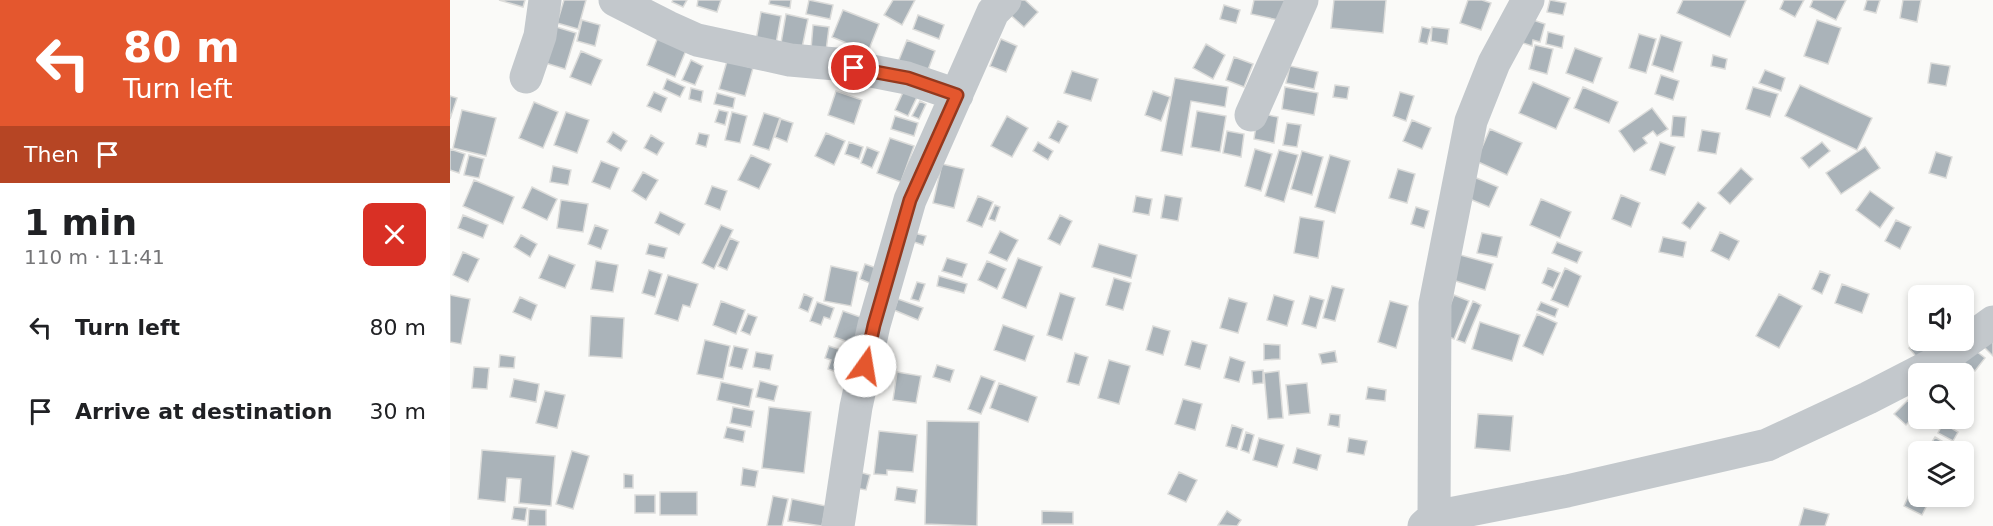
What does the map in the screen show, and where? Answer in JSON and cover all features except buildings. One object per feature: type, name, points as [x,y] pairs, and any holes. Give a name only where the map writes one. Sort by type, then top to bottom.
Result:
[{"type":"street","points":[[526,78],[540,36],[545,0]]},
{"type":"street","points":[[615,0],[697,40],[790,60],[836,64],[908,78],[957,95]]},
{"type":"street","points":[[838,526],[856,407],[874,325],[910,200],[993,12],[1005,0]]},
{"type":"street","points":[[1251,115],[1302,0]]},
{"type":"street","points":[[1528,0],[1494,63],[1471,121],[1435,304],[1429,521],[1767,445],[1868,398],[1938,362],[1993,322]]},
{"type":"route","points":[[854,68],[908,78],[957,95],[910,200],[874,325],[865,366]]}]
